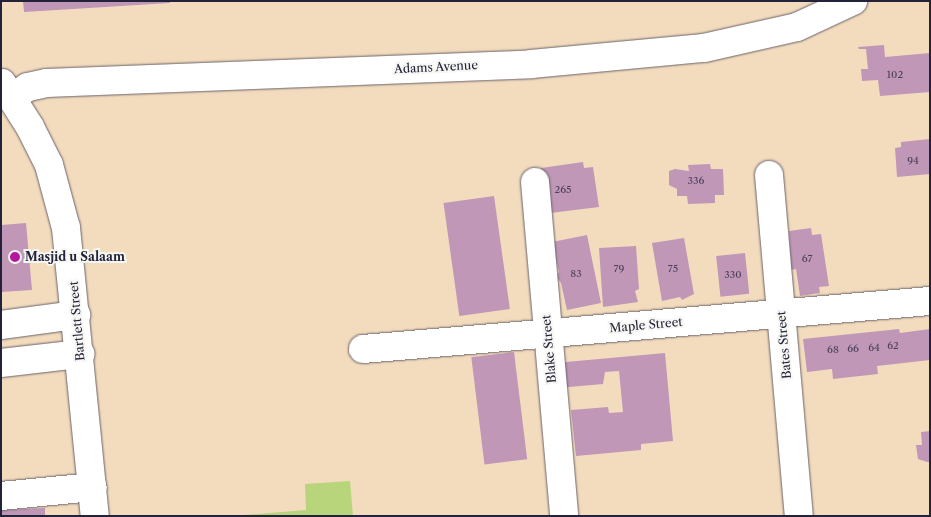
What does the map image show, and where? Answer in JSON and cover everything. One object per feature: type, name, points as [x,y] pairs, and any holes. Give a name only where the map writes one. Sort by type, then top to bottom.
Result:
[{"type":"street","name":"Adams Avenue","points":[[7,90],[48,83],[532,64],[704,48],[797,27],[854,1]]},
{"type":"street","name":"Bartlett Street","points":[[7,90],[49,165],[66,228],[95,516]]},
{"type":"street","name":"Bates Street","points":[[769,175],[799,516]]},
{"type":"street","name":"Blake Street","points":[[535,182],[564,516]]},
{"type":"street","name":"Maple Street","points":[[363,349],[930,301]]},
{"type":"street","points":[[1,325],[76,315]]},
{"type":"street","points":[[1,363],[80,354]]},
{"type":"street","points":[[1,496],[92,487]]},
{"type":"green space","points":[[350,481],[353,516],[231,516],[306,510],[305,484]]},
{"type":"building","points":[[23,1],[170,1],[170,3],[24,12]]},
{"type":"building","points":[[884,45],[885,57],[930,53],[930,92],[880,96],[878,80],[862,81],[861,69],[868,69],[866,49],[859,49],[858,47]]},
{"type":"building","points":[[930,139],[930,174],[897,177],[895,148],[901,147],[901,142]]},
{"type":"building","points":[[583,162],[584,168],[593,167],[599,207],[534,215],[541,168]]},
{"type":"building","points":[[710,164],[711,169],[723,169],[724,195],[715,195],[715,203],[688,204],[687,196],[677,196],[677,189],[669,185],[669,171],[675,169],[689,171],[688,165]]},
{"type":"building","points":[[494,196],[510,309],[459,316],[443,203]]},
{"type":"building","name":"Masjid u Salaam","points":[[26,223],[32,290],[1,292],[1,225]]},
{"type":"building","points":[[811,228],[812,235],[821,234],[829,286],[819,287],[820,293],[800,296],[796,269],[791,270],[789,231]]},
{"type":"building","points":[[587,235],[601,303],[567,310],[561,283],[556,276],[559,272],[552,242]]},
{"type":"building","points":[[684,238],[694,294],[682,300],[680,297],[662,301],[652,243]]},
{"type":"building","points":[[636,246],[639,289],[635,291],[638,302],[603,307],[599,248]]},
{"type":"building","points":[[745,253],[749,294],[720,297],[716,256]]},
{"type":"building","points":[[899,329],[900,333],[930,329],[930,360],[877,366],[878,374],[833,379],[832,369],[807,372],[803,339]]},
{"type":"building","points":[[514,352],[527,459],[484,464],[471,357]]},
{"type":"building","points":[[665,353],[673,441],[641,444],[641,450],[576,456],[571,410],[608,407],[609,413],[623,412],[619,371],[605,372],[603,384],[558,388],[555,363]]},
{"type":"building","points":[[930,431],[930,462],[927,462],[918,459],[916,445],[922,445],[921,432]]},
{"type":"building","points":[[45,508],[45,516],[1,516],[1,510]]},
{"type":"place","name":"Masjid u Salaam","points":[[15,257]]}]
